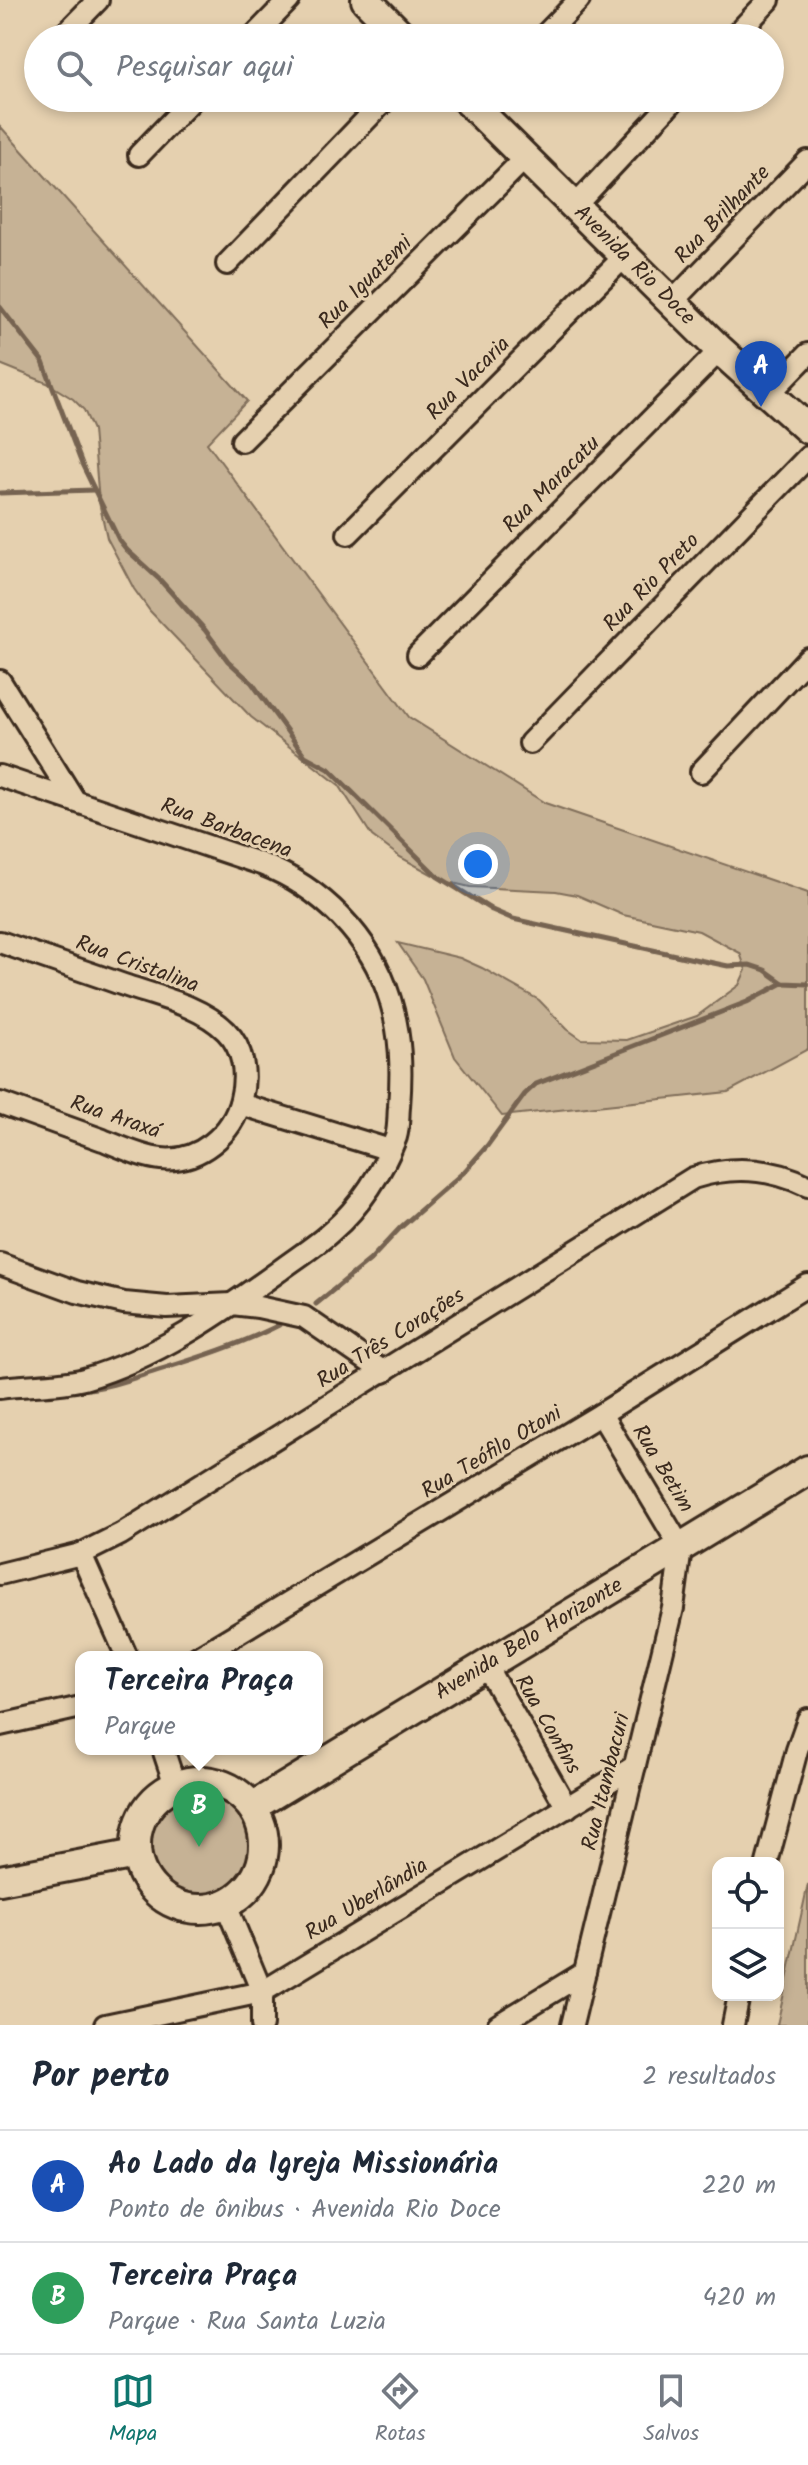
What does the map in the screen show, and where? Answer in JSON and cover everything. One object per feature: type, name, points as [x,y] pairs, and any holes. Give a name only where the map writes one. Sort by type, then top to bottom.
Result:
[{"type":"street","points":[[75,24],[98,0]]},
{"type":"street","points":[[266,24],[289,0]]},
{"type":"street","points":[[556,24],[579,0]]},
{"type":"street","points":[[746,24],[769,0]]},
{"type":"street","points":[[378,4],[393,24]]},
{"type":"street","points":[[139,155],[180,112]]},
{"type":"street","points":[[227,264],[374,112]]},
{"type":"street","name":"Avenida Rio Doce","points":[[484,112],[624,257],[808,429]]},
{"type":"street","points":[[574,207],[663,112]]},
{"type":"street","name":"Rua Iguatemi","points":[[242,441],[525,158]]},
{"type":"street","name":"Rua Brilhante","points":[[672,302],[808,161]]},
{"type":"street","name":"Rua Vacaria","points":[[348,534],[624,257]]},
{"type":"street","name":"Rua Maracatu","points":[[418,655],[720,350]]},
{"type":"street","points":[[770,393],[808,354]]},
{"type":"street","name":"Rua Rio Preto","points":[[530,743],[808,457]]},
{"type":"street","points":[[701,772],[808,658]]},
{"type":"street","points":[[0,681],[75,801]]},
{"type":"street","name":"Rua Barbacena","points":[[2,781],[75,801],[285,874],[322,897],[342,918],[384,980],[395,1016],[402,1076],[393,1142]]},
{"type":"street","name":"Rua Cristalina","points":[[0,942],[170,1001],[210,1019],[237,1044],[243,1060],[244,1085],[240,1104]]},
{"type":"street","name":"Rua Araxá","points":[[0,1103],[160,1159],[177,1159],[195,1154],[215,1141],[229,1128],[240,1104]]},
{"type":"street","points":[[0,1385],[80,1380],[122,1366],[184,1335],[332,1231],[373,1183],[393,1142],[240,1104]]},
{"type":"street","name":"Rua Três Corações","points":[[0,1574],[81,1554],[121,1534],[693,1178],[729,1169],[745,1169],[769,1172],[808,1186]]},
{"type":"street","points":[[0,1264],[77,1292],[124,1303],[167,1307],[232,1304],[304,1317],[384,1372]]},
{"type":"street","name":"Rua Teófilo Otoni","points":[[208,1651],[808,1285]]},
{"type":"street","name":"Rua Betim","points":[[601,1414],[681,1548]]},
{"type":"street","name":"Avenida Belo Horizonte","points":[[252,1807],[808,1470]]},
{"type":"street","name":"Rua Itambacuri","points":[[572,2025],[673,1608],[681,1548]]},
{"type":"street","points":[[81,1554],[124,1651]]},
{"type":"street","name":"Rua Confins","points":[[486,1666],[567,1808]]},
{"type":"street","points":[[0,1725],[75,1708]]},
{"type":"street","points":[[769,1857],[808,1719]]},
{"type":"street","points":[[165,1755],[175,1785]]},
{"type":"street","name":"Rua Uberlândia","points":[[105,2025],[262,1992],[635,1766]]},
{"type":"street","points":[[209,1781],[233,1790],[252,1807],[264,1840],[263,1857],[248,1887],[226,1905],[200,1908],[182,1906],[165,1899],[151,1887],[141,1872],[135,1840],[143,1813],[152,1801],[175,1785],[209,1781]]},
{"type":"street","points":[[0,1880],[136,1854]]},
{"type":"street","points":[[226,1905],[262,1992],[262,2025]]},
{"type":"street","points":[[498,2025],[585,1972]]},
{"type":"street","points":[[733,2025],[738,2001]]},
{"type":"shaded area","points":[[0,126],[247,401],[207,443],[409,717],[545,803],[808,893],[808,1049],[728,1092],[502,1116],[455,1057],[423,979],[398,943],[460,958],[482,968],[539,1000],[581,1039],[627,1040],[697,1016],[739,985],[746,970],[740,953],[699,931],[623,915],[577,895],[556,891],[470,887],[444,881],[400,857],[372,836],[339,785],[251,717],[150,611],[134,589],[107,538],[99,502],[93,430],[84,410],[73,399],[47,383],[0,364]]},
{"type":"shaded area","points":[[199,1791],[219,1795],[236,1807],[248,1824],[252,1844],[248,1864],[236,1881],[219,1893],[199,1897],[179,1893],[162,1881],[150,1864],[146,1844],[150,1824],[162,1807],[179,1795]]},
{"type":"shaded area","points":[[808,1884],[808,2025],[777,2025]]},
{"type":"waterway","points":[[0,307],[43,362],[82,464],[119,540],[160,580],[228,661],[252,683],[305,756],[329,769],[437,876],[492,910],[513,919],[728,966],[750,965],[765,970],[783,983],[808,984]]},
{"type":"waterway","points":[[0,493],[94,490]]},
{"type":"waterway","points":[[316,1304],[370,1260],[400,1228],[464,1172],[536,1084],[747,1002],[783,983]]},
{"type":"waterway","points":[[77,1390],[99,1388],[192,1360],[279,1325]]},
{"type":"place","name":"Ao Lado da Igreja Missionária","points":[[761,407]]},
{"type":"place","name":"Terceira Praça","points":[[199,1847]]}]
